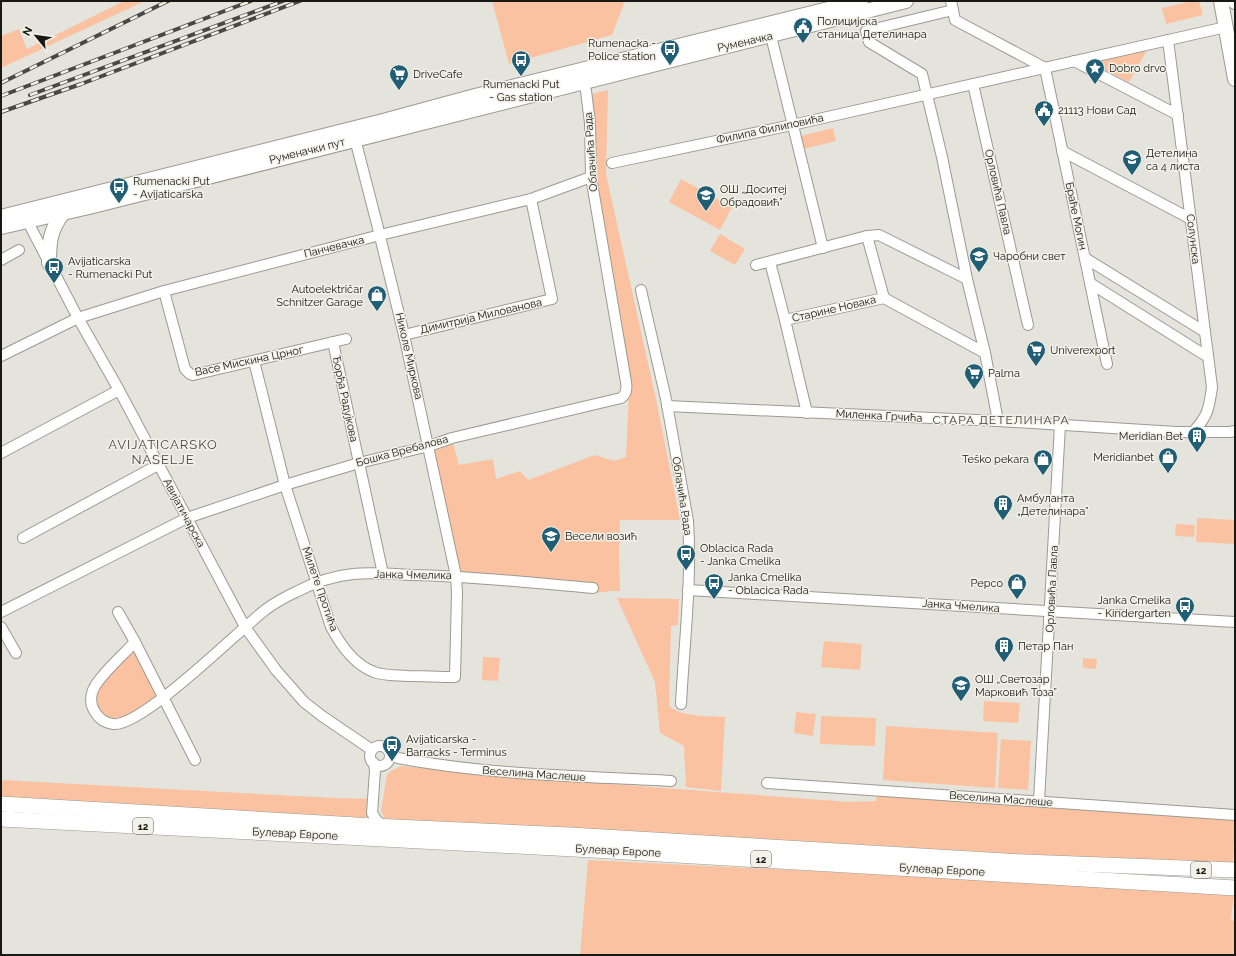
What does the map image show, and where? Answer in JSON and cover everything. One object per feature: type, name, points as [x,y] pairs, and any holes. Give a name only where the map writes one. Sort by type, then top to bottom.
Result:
[{"type":"main road","name":"Руменачка","points":[[582,76],[861,1]]},
{"type":"main road","name":"Руменачка","points":[[582,76],[684,56],[771,36],[906,1]]},
{"type":"main road","points":[[1221,1],[1235,79]]},
{"type":"main road","name":"Руменачки пут","points":[[1,227],[63,213],[355,139],[582,76]]},
{"type":"main road","name":"Руменачки пут","points":[[1,217],[376,123],[475,96],[582,76]]},
{"type":"main road","points":[[49,263],[49,246],[52,231],[63,213]]},
{"type":"main road","name":"Булевар Европе","points":[[1,804],[363,825],[570,835],[1024,862],[1235,870]]},
{"type":"main road","name":"Булевар Европе","points":[[1,819],[608,850],[1235,888]]},
{"type":"street","points":[[998,422],[985,353],[967,279],[922,74],[869,42],[866,31],[952,6],[955,20],[1045,68]]},
{"type":"street","name":"Филипа Филиповића","points":[[612,163],[792,125],[1226,27]]},
{"type":"street","points":[[771,36],[823,248]]},
{"type":"street","name":"Солунска","points":[[1168,40],[1212,387],[1210,404],[1205,418],[1193,432]]},
{"type":"street","points":[[1074,61],[1178,115]]},
{"type":"street","name":"Браће Могин","points":[[1045,68],[1107,364]]},
{"type":"street","name":"Облачића Рада","points":[[582,76],[590,123],[591,177],[626,382],[626,392],[621,398]]},
{"type":"street","name":"Орловића Павла","points":[[973,84],[1028,324]]},
{"type":"street","name":"Николе Миркова","points":[[355,139],[404,335],[456,576]]},
{"type":"street","points":[[1062,151],[1191,219]]},
{"type":"street","name":"Панчевачка","points":[[1,356],[78,318],[164,291],[380,235],[531,199],[591,177]]},
{"type":"street","name":"Димитрија Милованова","points":[[404,335],[552,299],[531,199]]},
{"type":"street","name":"Руменачки пут","points":[[30,220],[38,210],[45,206]]},
{"type":"street","name":"Авијатичарска","points":[[30,220],[31,228],[78,318],[119,390],[245,627],[276,670],[304,702],[372,750],[381,746],[387,749],[392,757]]},
{"type":"street","points":[[756,265],[868,236],[879,235],[967,279]]},
{"type":"street","name":"Старине Новака","points":[[770,262],[784,320],[884,298],[868,236]]},
{"type":"street","points":[[1,260],[19,250]]},
{"type":"street","points":[[1085,258],[1205,332]]},
{"type":"street","points":[[1090,283],[1208,357]]},
{"type":"street","name":"Облачића Рада","points":[[641,290],[667,406],[688,521],[688,590],[681,704]]},
{"type":"street","name":"Васе Мискина Црног","points":[[164,291],[185,369],[190,374],[197,375],[346,339]]},
{"type":"street","points":[[884,298],[985,353]]},
{"type":"street","points":[[784,320],[807,413]]},
{"type":"street","name":"Ђорђа Радујкова","points":[[333,342],[383,574]]},
{"type":"street","name":"Милете Протића","points":[[254,361],[285,484],[331,627],[338,640],[364,667],[374,672],[455,677],[456,576]]},
{"type":"street","points":[[1,453],[119,390]]},
{"type":"street","name":"Бошка Вребалова","points":[[1,612],[187,518],[285,484],[359,463],[428,446],[452,438],[621,398]]},
{"type":"street","name":"Миленка Грчића","points":[[667,406],[1193,432],[1235,431]]},
{"type":"street","name":"Орловића Павла","points":[[1039,801],[1060,425]]},
{"type":"street","points":[[22,538],[158,465]]},
{"type":"street","name":"Јанка Чмелика","points":[[135,642],[95,687],[91,699],[94,711],[106,722],[122,724],[130,720],[163,698],[267,609],[295,592],[317,582],[352,574],[383,574],[456,576],[594,588]]},
{"type":"street","name":"Јанка Чмелика","points":[[688,590],[1235,622]]},
{"type":"street","points":[[118,612],[135,642],[195,760]]},
{"type":"street","points":[[1,627],[16,653]]},
{"type":"street","points":[[363,825],[372,814],[376,767],[370,756],[372,750]]},
{"type":"street","points":[[376,767],[386,764],[392,757]]},
{"type":"street","name":"Веселина Маслеше","points":[[392,757],[431,764],[482,770],[590,778],[671,781]]},
{"type":"street","name":"Веселина Маслеше","points":[[767,783],[1235,815]]},
{"type":"street","points":[[372,814],[377,821],[385,826]]},
{"type":"shaded area","points":[[124,1],[145,1],[1,68],[1,36],[19,29],[27,49]]},
{"type":"shaded area","points":[[492,1],[625,1],[612,35],[509,64]]},
{"type":"shaded area","points":[[1199,1],[1203,15],[1166,24],[1162,8]]},
{"type":"shaded area","points":[[1147,50],[1129,82],[1089,62]]},
{"type":"shaded area","points":[[608,90],[606,174],[657,404],[680,520],[620,520],[620,591],[596,593],[502,580],[456,576],[430,453],[453,443],[459,465],[493,459],[496,479],[520,471],[528,480],[595,455],[614,461],[626,457],[629,392],[591,177],[591,94]]},
{"type":"shaded area","points":[[833,128],[836,141],[804,149],[801,136]]},
{"type":"shaded area","points":[[681,179],[732,207],[720,230],[669,202]]},
{"type":"shaded area","points":[[720,234],[745,249],[735,265],[710,251]]},
{"type":"shaded area","points":[[1197,518],[1235,520],[1235,544],[1196,542]]},
{"type":"shaded area","points":[[1176,524],[1195,525],[1194,537],[1175,536]]},
{"type":"shaded area","points":[[617,598],[679,599],[678,625],[671,626],[669,706],[674,710],[688,714],[725,717],[721,791],[686,787],[684,746],[660,733],[655,682]]},
{"type":"shaded area","points":[[824,641],[862,644],[860,670],[821,667]]},
{"type":"shaded area","points":[[135,643],[163,698],[130,720],[102,720],[92,694]]},
{"type":"shaded area","points":[[483,657],[500,658],[498,681],[482,680]]},
{"type":"shaded area","points":[[1083,658],[1097,659],[1096,669],[1083,668]]},
{"type":"shaded area","points":[[984,701],[1020,703],[1018,723],[983,721]]},
{"type":"shaded area","points":[[796,712],[816,714],[813,736],[794,733]]},
{"type":"shaded area","points":[[821,716],[876,718],[875,746],[820,744]]},
{"type":"shaded area","points":[[886,726],[998,733],[995,788],[883,780]]},
{"type":"shaded area","points":[[1001,739],[1031,741],[1028,790],[998,788]]},
{"type":"shaded area","points":[[401,766],[492,775],[849,802],[876,801],[877,794],[1235,818],[1233,863],[1219,865],[386,821],[381,811],[387,774]]},
{"type":"shaded area","points":[[1,780],[371,799],[368,816],[362,819],[1,800]]},
{"type":"shaded area","points":[[588,860],[1234,892],[1231,920],[1235,921],[1235,955],[580,955]]},
{"type":"railway","points":[[1,83],[168,1]]},
{"type":"railway","points":[[1,96],[251,1]]},
{"type":"railway","points":[[30,95],[283,1]]},
{"type":"railway","points":[[1,112],[81,84],[300,1]]},
{"type":"place","name":"Полицијска станица Детелинара","points":[[803,44]]},
{"type":"place","name":"Rumenacka - Police station","points":[[670,66]]},
{"type":"place","name":"Rumenacki Put - Gas station","points":[[521,77]]},
{"type":"place","name":"Dobro drvo","points":[[1095,85]]},
{"type":"place","name":"DriveCafe","points":[[399,91]]},
{"type":"place","name":"21113 Нови Сад","points":[[1044,127]]},
{"type":"place","name":"Детелина са 4 листа","points":[[1132,176]]},
{"type":"place","name":"Rumenacki Put - Avijaticarska","points":[[119,204]]},
{"type":"place","name":"ОШ „Доситеј Обрадовић”","points":[[706,212]]},
{"type":"place","name":"Чаробни свет","points":[[979,273]]},
{"type":"place","name":"Avijaticarska - Rumenacki Put","points":[[54,284]]},
{"type":"place","name":"Autoelektričar Schnitzer Garage","points":[[377,312]]},
{"type":"place","name":"Univerexport","points":[[1036,367]]},
{"type":"place","name":"Palma","points":[[974,390]]},
{"type":"place","name":"Meridian Bet","points":[[1197,453]]},
{"type":"place","name":"Meridianbet","points":[[1168,474]]},
{"type":"place","name":"Teško pekara","points":[[1043,476]]},
{"type":"place","name":"Амбуланта „Детелинара”","points":[[1003,521]]},
{"type":"place","name":"Весели возић","points":[[551,553]]},
{"type":"place","name":"Oblacica Rada - Janka Cmelika","points":[[686,571]]},
{"type":"place","name":"Janka Cmelika - Oblacica Rada","points":[[714,600]]},
{"type":"place","name":"Pepco","points":[[1017,600]]},
{"type":"place","name":"Janka Cmelika - Kindergarten","points":[[1185,623]]},
{"type":"place","name":"Петар Пан","points":[[1004,663]]},
{"type":"place","name":"ОШ „Светозар Марковић Тоза”","points":[[961,702]]},
{"type":"place","name":"Avijaticarska - Barracks - Terminus","points":[[392,762]]},
{"type":"district","name":"СТАРА ДЕТЕЛИНАРА","points":[[1001,420]]},
{"type":"district","name":"AVIJATICARSKO NASELJE","points":[[163,452]]}]
